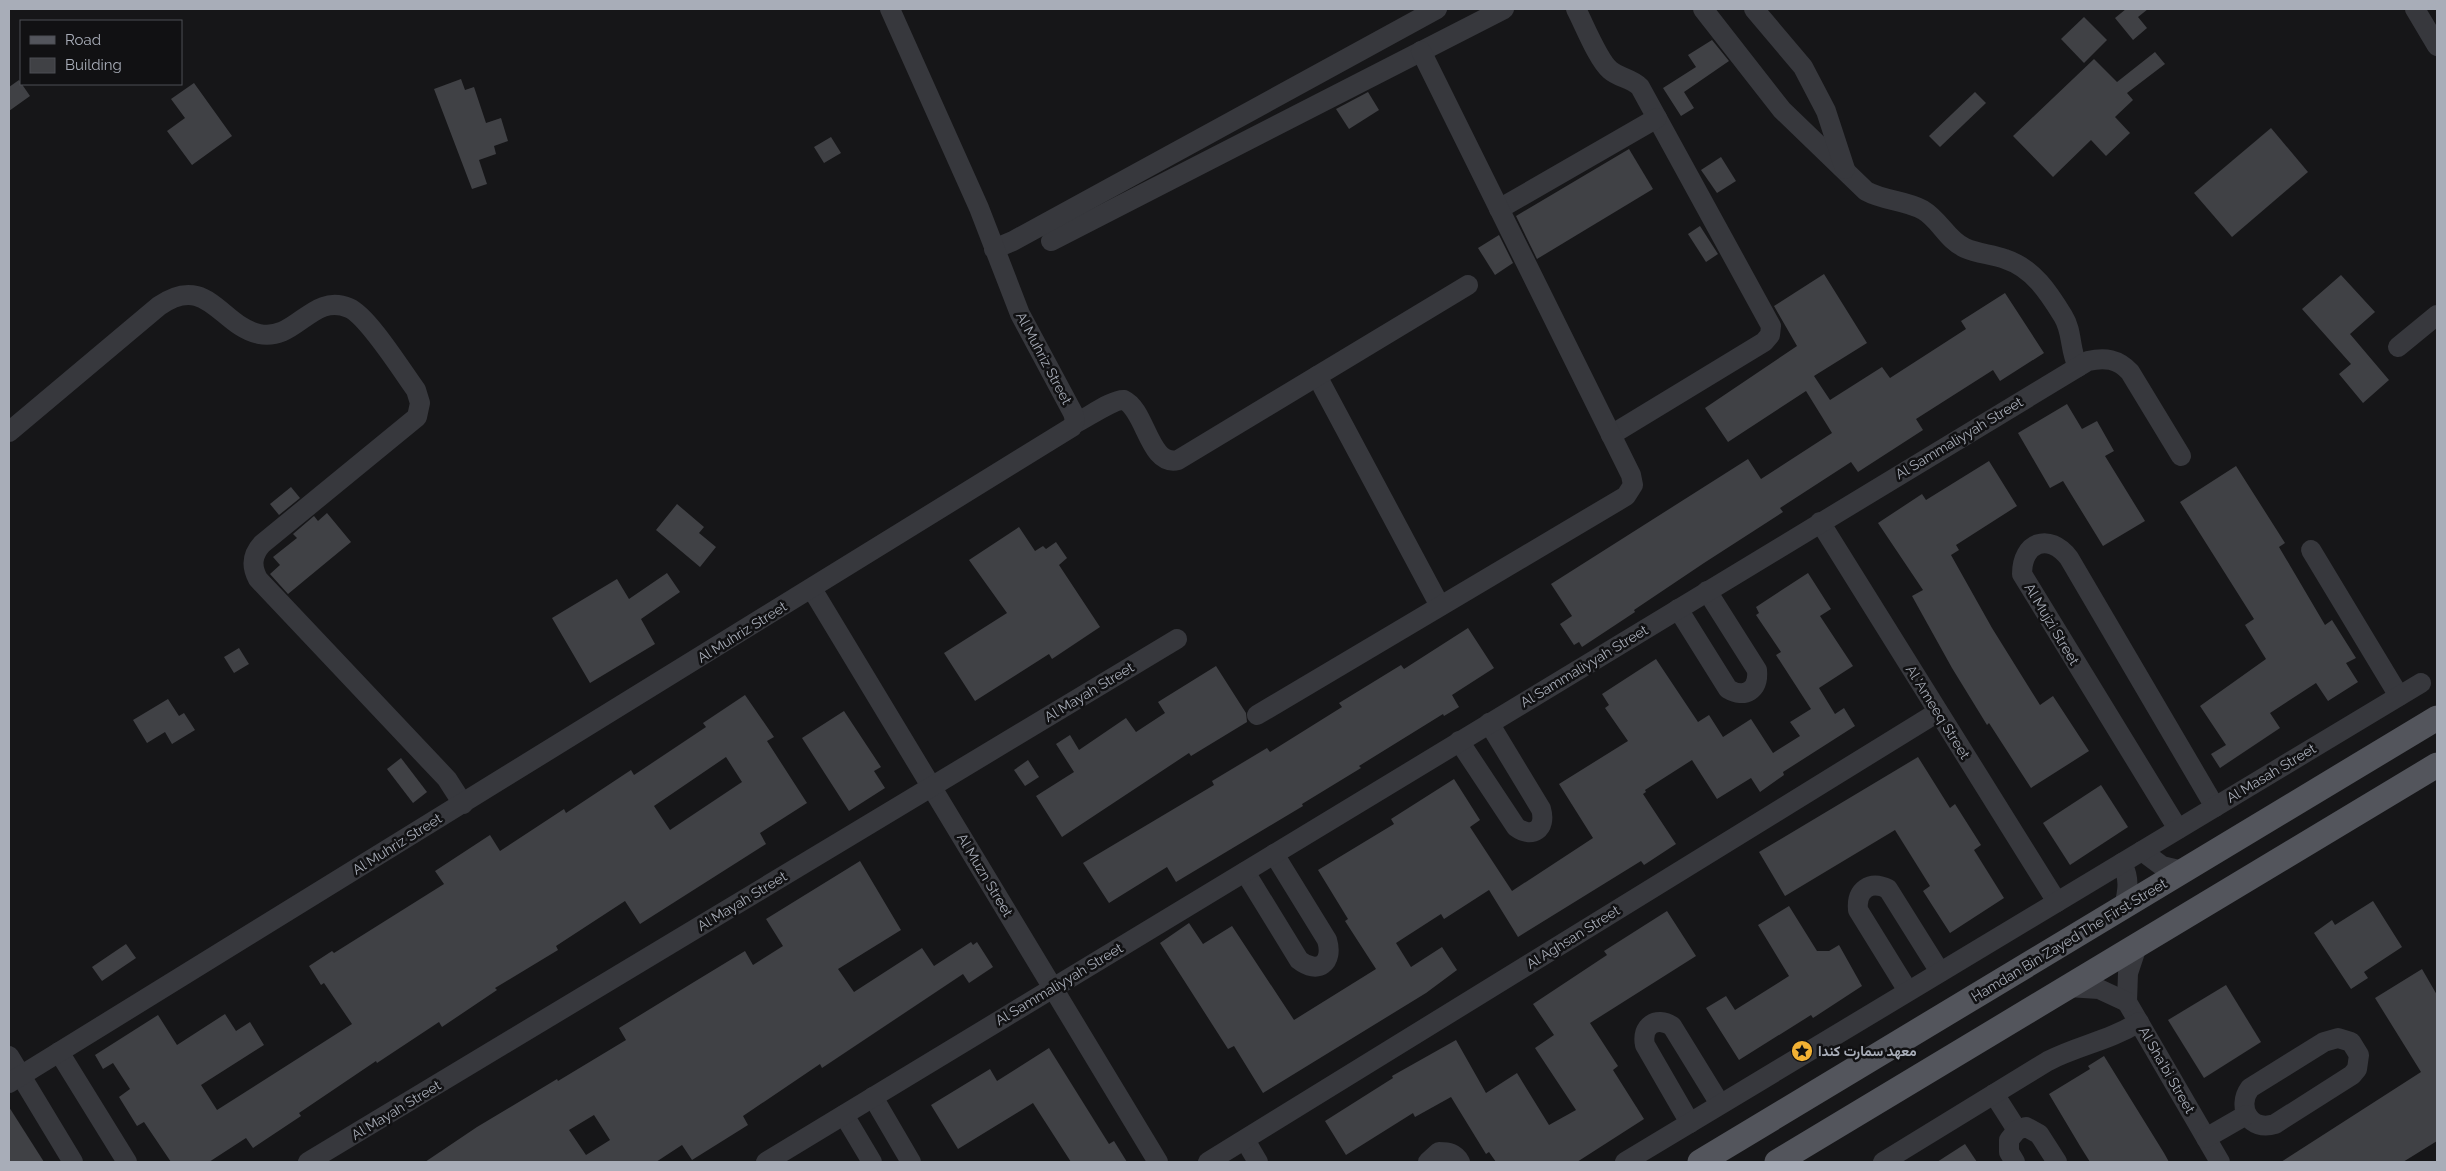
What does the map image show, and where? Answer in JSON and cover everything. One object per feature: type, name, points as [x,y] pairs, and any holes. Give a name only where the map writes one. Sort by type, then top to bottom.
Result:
[{"type":"main road","name":"Hamdan Bin Zayed The First Street","points":[[1700,1162],[2437,718]]},
{"type":"main road","points":[[1776,1162],[2437,765]]},
{"type":"street","name":"Al Muhriz Street","points":[[15,1079],[812,589],[1068,430],[1074,424],[1073,413],[1020,314],[979,208],[890,9]]},
{"type":"street","points":[[994,249],[1013,241],[1437,9]]},
{"type":"street","points":[[1051,241],[1504,9]]},
{"type":"street","points":[[1576,9],[1605,65],[1617,76],[1631,80],[1640,87],[1769,321],[1771,331],[1764,342],[1611,435]]},
{"type":"street","points":[[1703,9],[1782,110],[1802,131],[1845,169],[1866,192],[1879,198],[1904,203],[1924,211],[1963,247],[1974,252],[2007,259],[2033,275],[2068,325],[2071,350],[2078,367]]},
{"type":"street","points":[[1754,9],[1803,67],[1826,111],[1845,169]]},
{"type":"street","points":[[2415,9],[2437,46]]},
{"type":"street","points":[[1257,715],[1629,493],[1633,480],[1421,52]]},
{"type":"street","points":[[1499,209],[1657,118]]},
{"type":"street","points":[[1074,424],[1089,418],[1115,400],[1124,400],[1132,405],[1158,454],[1165,460],[1173,461],[1468,285]]},
{"type":"street","points":[[9,432],[159,306],[176,297],[185,295],[202,297],[217,306],[244,328],[266,335],[285,332],[315,309],[324,306],[341,305],[357,312],[416,390],[420,403],[417,417],[262,544],[254,555],[253,567],[258,579],[447,780],[463,804]]},
{"type":"street","points":[[2398,347],[2437,315]]},
{"type":"street","name":"Al Sammaliyyah Street","points":[[766,1162],[2088,360],[2100,358],[2122,364],[2130,372],[2181,456]]},
{"type":"street","points":[[1317,376],[1440,606]]},
{"type":"street","name":"Al 'Ameeq Street","points":[[1820,522],[2056,902]]},
{"type":"street","name":"Al Mujzi Street","points":[[2178,829],[2022,574],[2022,562],[2025,556],[2028,551],[2038,544],[2050,543],[2061,548],[2069,558],[2215,807]]},
{"type":"street","points":[[2310,550],[2399,696]]},
{"type":"street","name":"Al Muzn Street","points":[[812,589],[1158,1162]]},
{"type":"street","points":[[1678,609],[1728,689],[1736,694],[1746,694],[1754,688],[1758,680],[1757,670],[1707,591]]},
{"type":"street","name":"Al Mayah Street","points":[[308,1162],[1176,639]]},
{"type":"street","name":"Al Masah Street","points":[[1625,1162],[2421,683]]},
{"type":"street","name":"Al Aghsan Street","points":[[1208,1162],[1938,712]]},
{"type":"street","points":[[1459,741],[1516,827],[1523,832],[1532,833],[1540,827],[1544,818],[1542,809],[1489,724]]},
{"type":"street","points":[[2142,851],[2162,866],[2183,871]]},
{"type":"street","points":[[1245,872],[1299,960],[1307,966],[1316,967],[1327,961],[1330,951],[1327,940],[1274,854]]},
{"type":"street","points":[[2122,863],[2127,874],[2129,886],[2124,907]]},
{"type":"street","points":[[1908,992],[1858,910],[1857,900],[1861,891],[1870,885],[1880,885],[1888,889],[1940,972]]},
{"type":"street","points":[[2068,987],[2099,989],[2128,1002],[2128,973],[2137,946]]},
{"type":"street","name":"Al Sha'bi Street","points":[[2128,1002],[2220,1162]]},
{"type":"street","points":[[1690,1123],[1645,1045],[1643,1035],[1647,1027],[1655,1022],[1664,1021],[1672,1026],[1720,1104]]},
{"type":"street","points":[[1883,1162],[2058,1056],[2111,1038],[2140,1022]]},
{"type":"street","points":[[2330,1039],[2345,1039],[2356,1048],[2359,1062],[2352,1075],[2275,1124],[2268,1126],[2255,1124],[2246,1115],[2244,1100],[2250,1088],[2256,1083],[2330,1039]]},
{"type":"street","points":[[59,1052],[126,1162]]},
{"type":"street","points":[[9,1056],[15,1079],[73,1162]]},
{"type":"street","points":[[1994,1094],[2017,1130]]},
{"type":"street","points":[[873,1097],[910,1162]]},
{"type":"street","points":[[844,1115],[872,1162]]},
{"type":"street","points":[[2206,1138],[2246,1115]]},
{"type":"street","points":[[2015,1162],[2008,1146],[2012,1133],[2026,1128],[2037,1132],[2057,1162]]},
{"type":"street","points":[[1244,1140],[1258,1162]]},
{"type":"street","points":[[1428,1162],[1439,1152],[1448,1152],[1457,1157],[1460,1162]]},
{"type":"building","points":[[2126,9],[2148,9],[2138,17],[2147,28],[2133,40],[2115,18]]},
{"type":"building","points":[[2084,17],[2107,40],[2084,63],[2061,39]]},
{"type":"building","points":[[1712,40],[1729,61],[1684,92],[1694,108],[1681,116],[1663,88],[1696,67],[1688,55]]},
{"type":"building","points":[[2155,52],[2165,64],[2127,93],[2133,100],[2115,117],[2130,133],[2106,156],[2091,140],[2053,177],[2013,136],[2094,59],[2117,82]]},
{"type":"building","points":[[461,79],[465,90],[474,87],[486,123],[501,118],[508,141],[494,146],[496,154],[479,160],[487,184],[472,189],[434,89]]},
{"type":"building","points":[[19,80],[20,85],[22,85],[30,96],[9,111],[9,87]]},
{"type":"building","points":[[194,83],[232,136],[192,165],[167,131],[185,118],[171,99]]},
{"type":"building","points":[[1368,92],[1379,110],[1349,129],[1336,109]]},
{"type":"building","points":[[1975,92],[1986,103],[1940,147],[1929,136]]},
{"type":"building","points":[[2271,128],[2308,172],[2232,237],[2194,193]]},
{"type":"building","points":[[831,137],[841,153],[824,163],[814,147]]},
{"type":"building","points":[[1629,149],[1653,189],[1537,259],[1516,216]]},
{"type":"building","points":[[1721,157],[1736,181],[1717,193],[1701,170]]},
{"type":"building","points":[[1700,226],[1718,254],[1706,262],[1688,234]]},
{"type":"building","points":[[1499,235],[1513,263],[1495,275],[1478,248]]},
{"type":"building","points":[[1824,274],[1867,343],[1814,376],[1830,400],[1882,367],[1890,378],[1966,329],[1961,321],[2005,293],[2044,353],[2000,381],[1993,370],[1916,419],[1923,430],[1858,472],[1851,462],[1780,508],[1783,512],[1634,610],[1635,612],[1582,647],[1579,642],[1574,645],[1560,624],[1572,616],[1551,584],[1748,459],[1761,479],[1832,433],[1806,391],[1728,442],[1705,408],[1797,346],[1774,306]]},
{"type":"building","points":[[2341,275],[2375,312],[2350,334],[2389,380],[2363,403],[2339,374],[2351,364],[2302,309]]},
{"type":"building","points":[[2067,404],[2082,429],[2097,421],[2114,451],[2105,456],[2145,521],[2103,546],[2063,481],[2050,488],[2018,433]]},
{"type":"building","points":[[1989,461],[2017,506],[1956,545],[1959,550],[1951,555],[1992,628],[2040,705],[2053,696],[2089,751],[2031,788],[1989,723],[1987,725],[1952,668],[1912,596],[1923,590],[1878,523],[1922,494],[1926,500]]},
{"type":"building","points":[[2236,466],[2285,543],[2279,547],[2325,625],[2332,620],[2356,658],[2346,663],[2358,682],[2328,701],[2316,683],[2270,713],[2280,728],[2220,768],[2211,754],[2226,745],[2200,706],[2266,659],[2245,625],[2254,619],[2180,502]]},
{"type":"building","points":[[291,487],[300,498],[279,515],[270,504]]},
{"type":"building","points":[[677,504],[704,527],[699,533],[716,547],[700,567],[656,530]]},
{"type":"building","points":[[327,513],[351,542],[288,594],[270,574],[280,565],[273,557],[297,538],[293,534],[314,516],[318,521]]},
{"type":"building","points":[[1019,527],[1035,551],[1043,546],[1046,549],[1056,542],[1067,558],[1059,565],[1100,627],[1052,659],[1049,654],[975,701],[944,653],[1007,613],[969,560]]},
{"type":"building","points":[[667,573],[680,592],[641,619],[655,644],[590,683],[552,618],[617,579],[629,599]]},
{"type":"building","points":[[1808,573],[1831,609],[1820,616],[1853,666],[1819,688],[1835,714],[1844,708],[1855,726],[1783,772],[1784,775],[1760,792],[1751,778],[1717,799],[1692,760],[1645,790],[1646,792],[1643,794],[1676,844],[1644,865],[1641,861],[1518,937],[1489,890],[1444,919],[1441,914],[1396,943],[1411,967],[1442,947],[1457,970],[1426,993],[1263,1093],[1234,1046],[1228,1049],[1160,943],[1189,923],[1203,944],[1232,926],[1294,1020],[1376,969],[1345,921],[1348,919],[1318,870],[1394,824],[1391,819],[1454,779],[1480,820],[1470,827],[1512,891],[1593,838],[1559,784],[1628,741],[1605,708],[1609,705],[1602,694],[1656,659],[1698,722],[1709,715],[1723,737],[1751,719],[1773,753],[1800,736],[1790,722],[1811,709],[1776,655],[1781,652],[1756,615],[1759,613],[1756,607]]},
{"type":"building","points":[[1468,628],[1494,668],[1452,695],[1459,707],[1444,716],[1443,714],[1359,766],[1361,768],[1302,804],[1303,806],[1176,882],[1167,867],[1109,903],[1083,863],[1214,785],[1212,781],[1267,748],[1270,752],[1342,707],[1339,703],[1401,665],[1404,669]]},
{"type":"building","points":[[239,648],[249,664],[234,673],[224,657]]},
{"type":"building","points":[[1216,666],[1246,713],[1247,722],[1191,756],[1189,753],[1062,837],[1036,796],[1074,772],[1056,744],[1070,735],[1079,750],[1126,718],[1136,732],[1165,713],[1158,702]]},
{"type":"building","points":[[745,695],[774,737],[767,741],[807,803],[760,833],[766,844],[640,924],[625,901],[556,946],[558,950],[495,988],[497,990],[442,1027],[439,1022],[377,1063],[376,1061],[299,1113],[301,1116],[253,1148],[246,1138],[209,1162],[171,1162],[144,1122],[137,1126],[119,1097],[130,1089],[113,1063],[103,1069],[95,1055],[158,1015],[177,1045],[225,1014],[236,1031],[250,1022],[264,1045],[201,1085],[217,1110],[352,1024],[324,983],[321,985],[309,966],[332,951],[334,953],[444,884],[435,871],[490,835],[500,851],[564,809],[566,813],[631,770],[634,775],[706,727],[703,723]],"holes":[[[726,757],[742,782],[670,830],[654,806]]]},
{"type":"building","points":[[168,699],[179,716],[184,713],[195,730],[172,744],[165,732],[147,743],[133,720]]},
{"type":"building","points":[[844,711],[881,767],[874,771],[885,788],[849,811],[802,738]]},
{"type":"building","points":[[1918,757],[1950,808],[1955,804],[1981,845],[1974,850],[2004,898],[1950,933],[1923,891],[1930,886],[1895,830],[1785,896],[1759,852]]},
{"type":"building","points":[[401,758],[427,792],[413,803],[387,769]]},
{"type":"building","points":[[1028,760],[1039,777],[1025,786],[1014,770]]},
{"type":"building","points":[[2101,785],[2128,827],[2070,865],[2043,823]]},
{"type":"building","points":[[860,861],[901,930],[838,969],[854,992],[922,948],[934,966],[971,942],[973,945],[977,942],[993,967],[969,983],[963,974],[822,1068],[820,1064],[743,1116],[748,1125],[692,1160],[682,1145],[656,1162],[425,1162],[477,1127],[626,1040],[619,1028],[745,951],[753,965],[783,946],[766,919]],"holes":[[[594,1115],[610,1140],[586,1155],[569,1130]]]},
{"type":"building","points":[[2373,901],[2402,947],[2364,972],[2368,978],[2351,989],[2314,933],[2332,920],[2335,925]]},
{"type":"building","points":[[1789,906],[1817,951],[1829,951],[1839,945],[1862,986],[1813,1018],[1811,1015],[1739,1060],[1706,1008],[1726,996],[1735,1010],[1789,976],[1758,925]]},
{"type":"building","points":[[1667,911],[1696,956],[1590,1023],[1618,1066],[1613,1070],[1644,1119],[1577,1162],[1496,1162],[1489,1152],[1486,1154],[1451,1097],[1415,1117],[1413,1113],[1346,1155],[1325,1121],[1393,1078],[1392,1076],[1456,1040],[1486,1093],[1517,1073],[1549,1125],[1576,1110],[1535,1048],[1554,1035],[1533,1004],[1607,955],[1604,951]]},
{"type":"building","points":[[126,944],[136,958],[102,981],[92,967]]},
{"type":"building","points":[[2422,969],[2437,995],[2437,1141],[2403,1162],[2281,1162],[2421,1072],[2375,998]]},
{"type":"building","points":[[2226,985],[2261,1042],[2204,1078],[2168,1020]]},
{"type":"building","points":[[1049,1048],[1109,1144],[1114,1141],[1127,1162],[1071,1162],[1033,1103],[958,1149],[931,1105],[990,1069],[997,1081]]},
{"type":"building","points":[[2104,1056],[2169,1162],[2090,1162],[2080,1146],[2049,1094],[2090,1069],[2088,1066]]},
{"type":"building","points":[[9,1107],[44,1162],[9,1162]]},
{"type":"building","points":[[1965,1144],[1977,1162],[1937,1162]]},
{"type":"place","name":"معهد سمارت كندا","points":[[1802,1051]]}]
